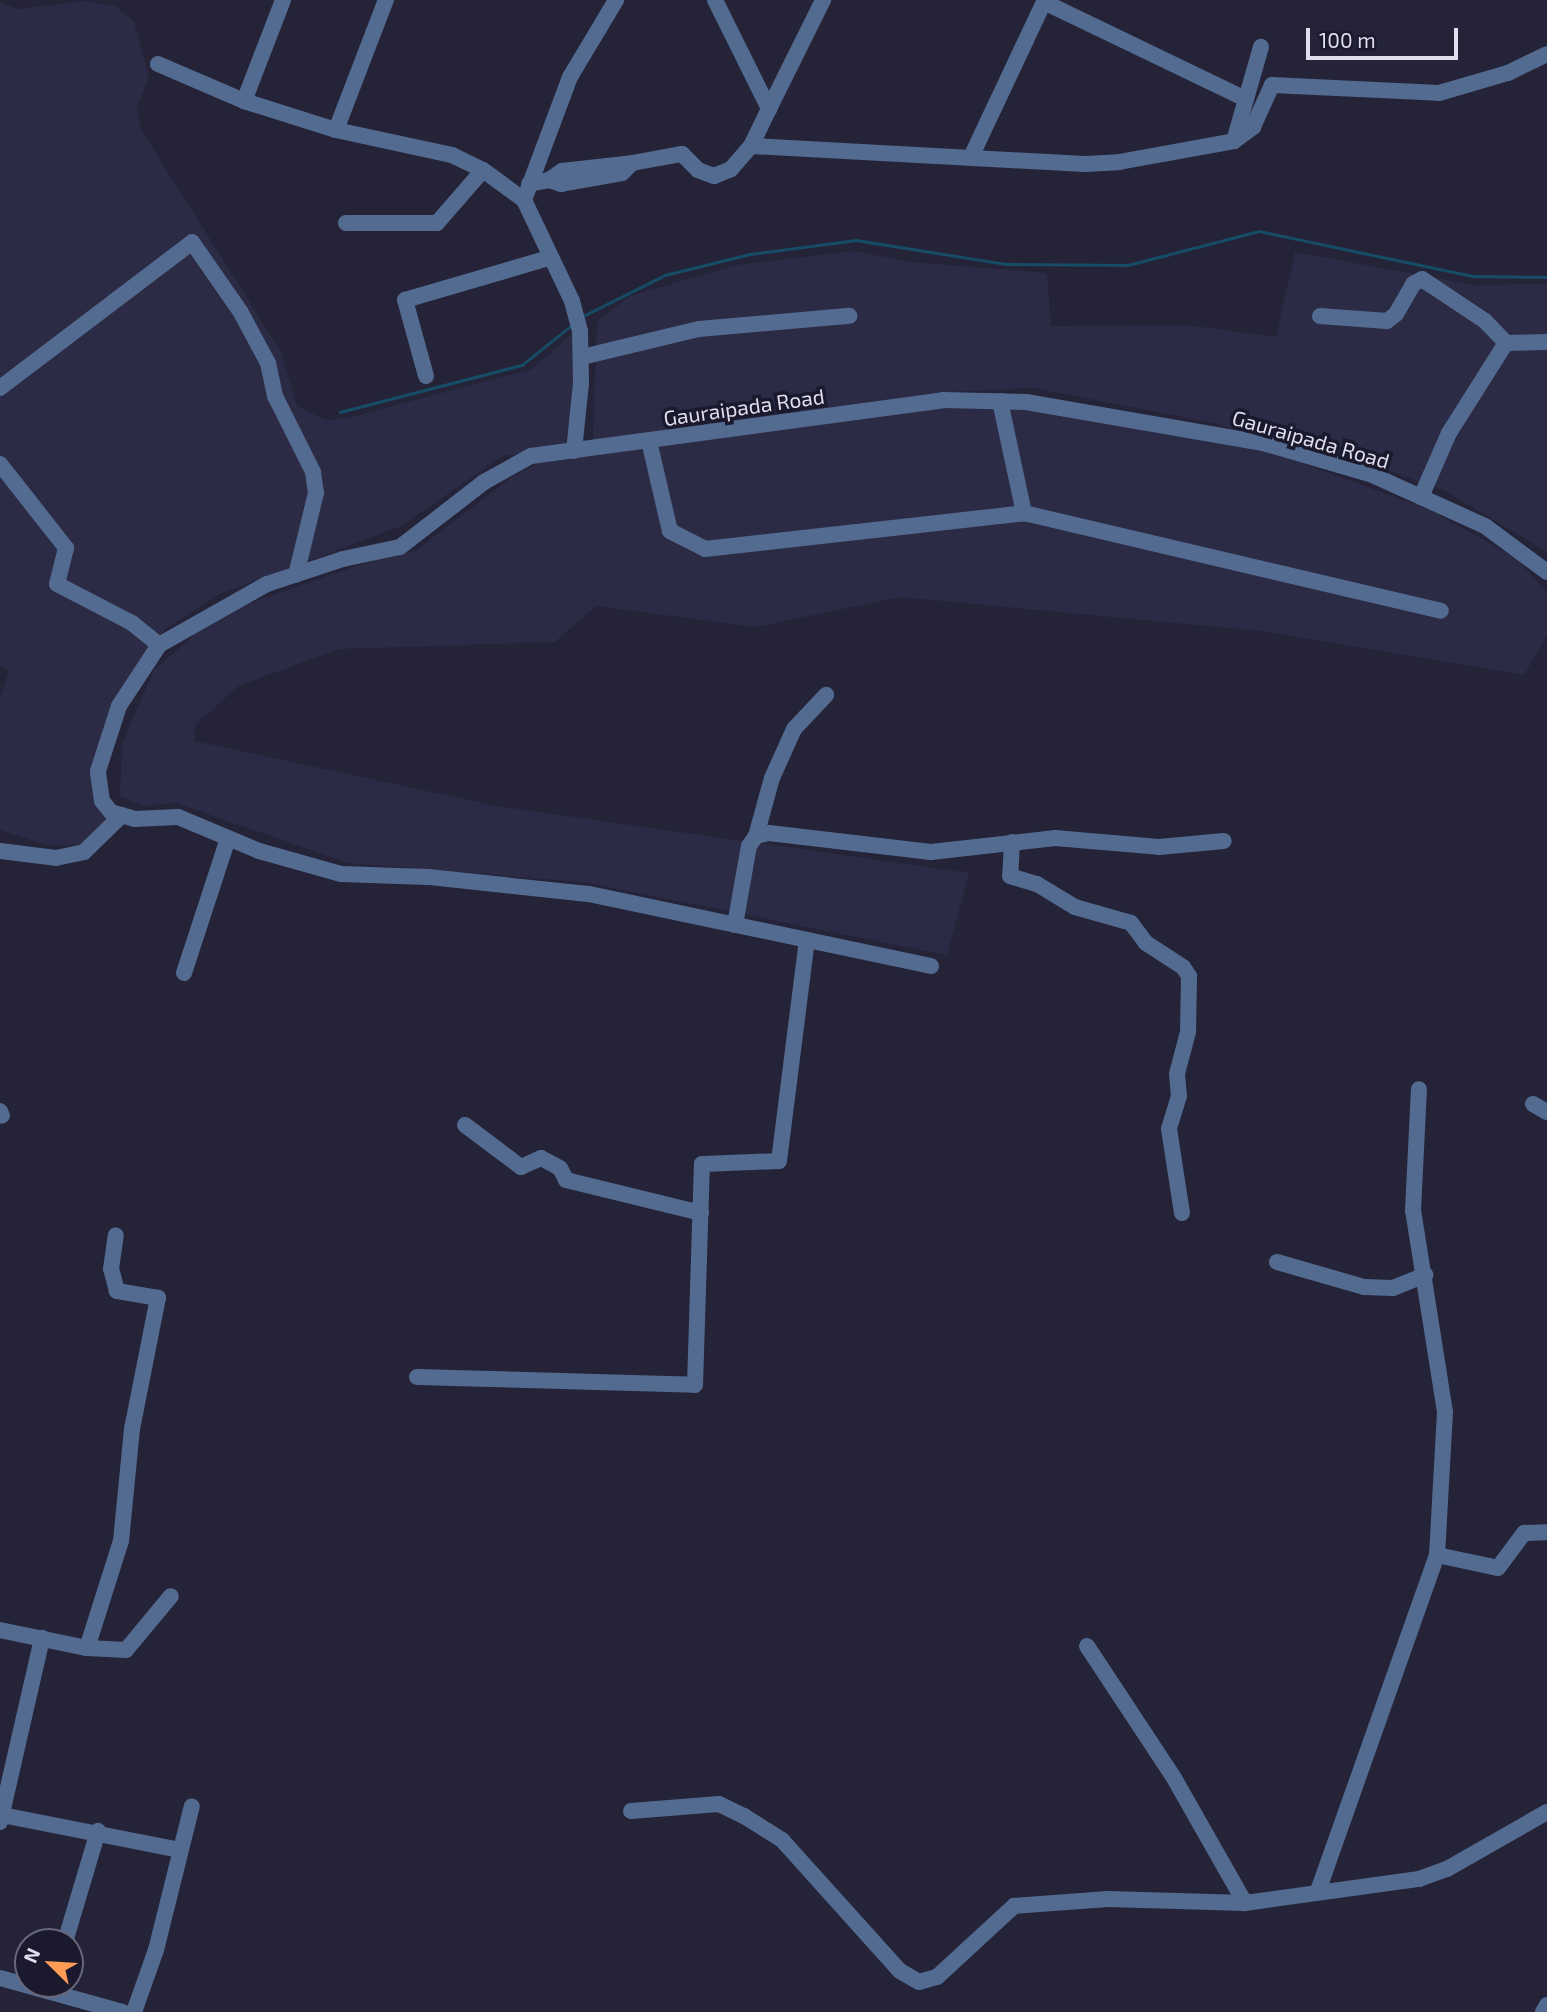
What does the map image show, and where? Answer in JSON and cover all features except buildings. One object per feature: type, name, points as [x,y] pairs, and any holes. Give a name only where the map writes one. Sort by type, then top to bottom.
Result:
[{"type":"street","points":[[244,101],[283,0]]},
{"type":"street","points":[[336,130],[386,0]]},
{"type":"street","points":[[524,200],[570,77],[616,0]]},
{"type":"street","points":[[715,0],[769,109]]},
{"type":"street","points":[[529,184],[549,180],[561,184],[622,173],[632,163],[682,154],[698,170],[714,176],[731,169],[751,146],[823,0]]},
{"type":"street","points":[[971,157],[1045,1],[1246,99]]},
{"type":"street","points":[[1234,141],[1261,47]]},
{"type":"street","points":[[751,146],[1102,164],[1234,141],[1253,127],[1272,85],[1439,93],[1508,73],[1547,54]]},
{"type":"street","points":[[158,64],[244,101],[336,130],[452,155],[483,170],[524,200],[549,258],[572,300],[580,331],[582,357],[574,451]]},
{"type":"street","points":[[346,223],[437,223],[483,170]]},
{"type":"street","points":[[0,388],[192,242],[240,311],[268,363],[275,396],[313,472],[317,494],[296,575]]},
{"type":"street","points":[[426,376],[405,300],[549,258]]},
{"type":"street","points":[[1321,316],[1387,321],[1396,314],[1413,284],[1422,279],[1485,321],[1506,344]]},
{"type":"street","points":[[582,357],[699,329],[849,316]]},
{"type":"street","points":[[1506,344],[1547,342]]},
{"type":"street","points":[[1421,497],[1449,433],[1506,344]]},
{"type":"street","name":"Gauraipada Road","points":[[122,815],[111,812],[103,801],[98,771],[119,706],[159,645],[198,618],[296,575],[400,547],[484,482],[531,456],[943,400],[1000,401],[1145,420],[1263,443],[1370,474],[1485,526],[1547,572]]},
{"type":"street","points":[[1000,401],[1024,513]]},
{"type":"street","points":[[649,441],[670,531],[705,549],[1024,513],[1441,611]]},
{"type":"street","points":[[2,471],[66,548],[57,584],[132,623],[159,645]]},
{"type":"street","points":[[735,925],[749,846],[756,836],[772,778],[794,729],[826,695]]},
{"type":"street","points":[[0,851],[56,858],[84,852],[122,815],[178,817],[228,838],[341,874],[428,877],[588,894],[931,966]]},
{"type":"street","points":[[756,836],[769,833],[931,852],[1055,838],[1159,847],[1224,841]]},
{"type":"street","points":[[184,973],[228,838]]},
{"type":"street","points":[[1012,842],[1010,876],[1037,884],[1075,907],[1131,923],[1146,943],[1183,967],[1189,976],[1188,1032],[1177,1074],[1179,1096],[1169,1129],[1182,1213]]},
{"type":"street","points":[[417,1377],[695,1385],[702,1164],[779,1161],[807,940]]},
{"type":"street","points":[[1318,1891],[1437,1555],[1445,1412],[1413,1211],[1419,1089]]},
{"type":"street","points":[[1533,1104],[1547,1112]]},
{"type":"street","points":[[465,1125],[521,1167],[541,1158],[560,1168],[566,1180],[701,1213]]},
{"type":"street","points":[[87,1648],[121,1541],[132,1429],[158,1298],[117,1291],[111,1269],[116,1235]]},
{"type":"street","points":[[1277,1262],[1364,1287],[1392,1288],[1424,1275]]},
{"type":"street","points":[[1437,1555],[1498,1568],[1524,1533],[1547,1532]]},
{"type":"street","points":[[0,1630],[87,1648],[127,1650],[171,1596]]},
{"type":"street","points":[[42,1638],[4,1794],[1,1819],[98,1831],[181,1850]]},
{"type":"street","points":[[1087,1646],[1174,1777],[1245,1903]]},
{"type":"street","points":[[631,1811],[719,1804],[744,1816],[782,1840],[900,1972],[919,1982],[937,1977],[1014,1906],[1108,1899],[1245,1903],[1428,1875],[1547,1812]]},
{"type":"street","points":[[134,2012],[192,1806]]},
{"type":"street","points":[[69,1928],[98,1831]]},
{"type":"street","points":[[1543,2012],[1547,2005]]},
{"type":"street","points":[[86,2007],[123,2012]]},
{"type":"shaded area","points":[[85,1],[116,6],[134,22],[149,76],[137,109],[142,131],[281,352],[297,406],[326,420],[348,418],[532,369],[572,334],[574,391],[565,446],[503,456],[401,526],[217,595],[164,630],[130,676],[97,761],[109,819],[80,845],[46,845],[0,830],[0,698],[9,671],[0,666],[0,2],[17,9]]},
{"type":"shaded area","points":[[853,251],[912,262],[1047,273],[1051,326],[1187,325],[1276,337],[1295,252],[1474,285],[1547,284],[1547,552],[1444,490],[1357,459],[1209,422],[1033,388],[944,392],[593,441],[597,321],[630,296],[737,265]]},
{"type":"shaded area","points":[[954,403],[1024,407],[1272,452],[1430,510],[1516,558],[1547,592],[1547,635],[1524,675],[1261,631],[900,597],[756,627],[596,606],[555,642],[339,649],[238,686],[196,724],[194,741],[497,806],[969,873],[947,955],[583,882],[348,863],[176,803],[142,806],[120,796],[122,745],[153,671],[218,614],[354,567],[415,551],[512,477],[544,460]]},
{"type":"waterway","points":[[583,316],[665,275],[750,254],[856,240],[1006,264],[1128,265],[1259,231],[1473,276],[1547,277]]},
{"type":"waterway","points":[[340,412],[522,365],[572,325]]}]
